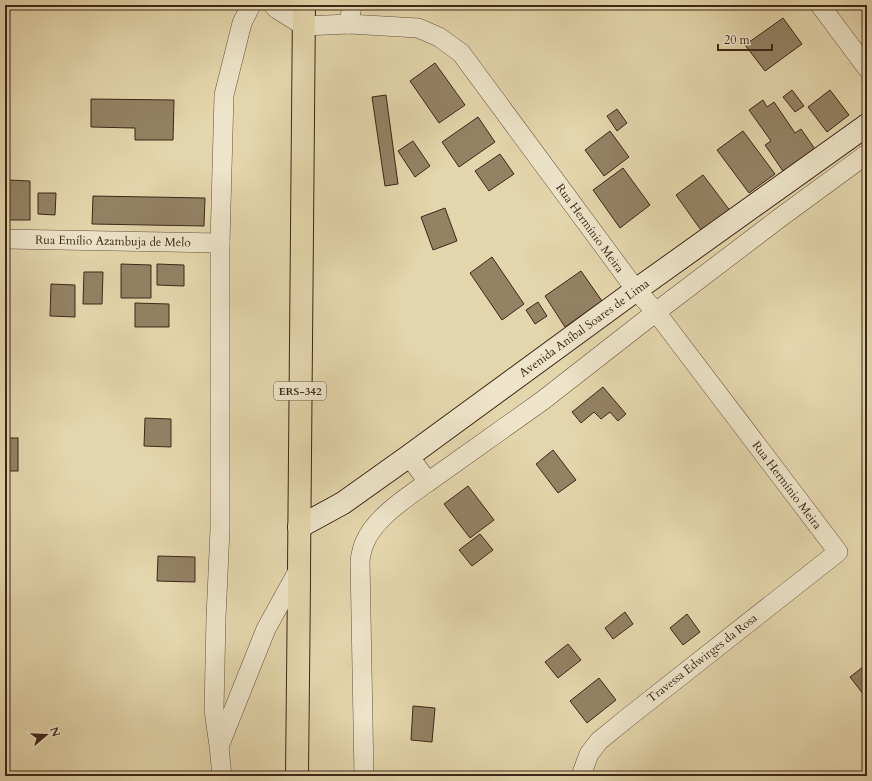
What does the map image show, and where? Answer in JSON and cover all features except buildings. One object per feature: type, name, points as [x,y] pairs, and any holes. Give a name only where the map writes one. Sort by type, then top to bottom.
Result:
[{"type":"main road","name":"ERS-342","points":[[297,776],[304,16]]},
{"type":"street","points":[[222,776],[214,710],[220,529],[220,243],[224,95],[242,23],[251,5]]},
{"type":"street","points":[[273,5],[277,9],[304,16]]},
{"type":"street","points":[[349,24],[352,5]]},
{"type":"street","points":[[820,5],[867,68]]},
{"type":"street","name":"Rua Hermínio Meira","points":[[304,16],[349,24],[418,28],[439,37],[461,53],[636,290],[656,312],[838,552]]},
{"type":"street","name":"Avenida Aníbal Soares de Lima","points":[[299,527],[343,503],[636,290],[867,125]]},
{"type":"street","points":[[364,776],[360,560],[363,545],[369,534],[387,513],[542,401],[781,217],[867,154]]},
{"type":"street","name":"Rua Emílio Azambuja de Melo","points":[[5,239],[220,243]]},
{"type":"street","points":[[409,456],[428,482]]},
{"type":"street","name":"Travessa Edwirges da Rosa","points":[[582,776],[590,754],[599,742],[632,714],[838,552]]},
{"type":"street","points":[[219,746],[266,629],[299,569]]}]
